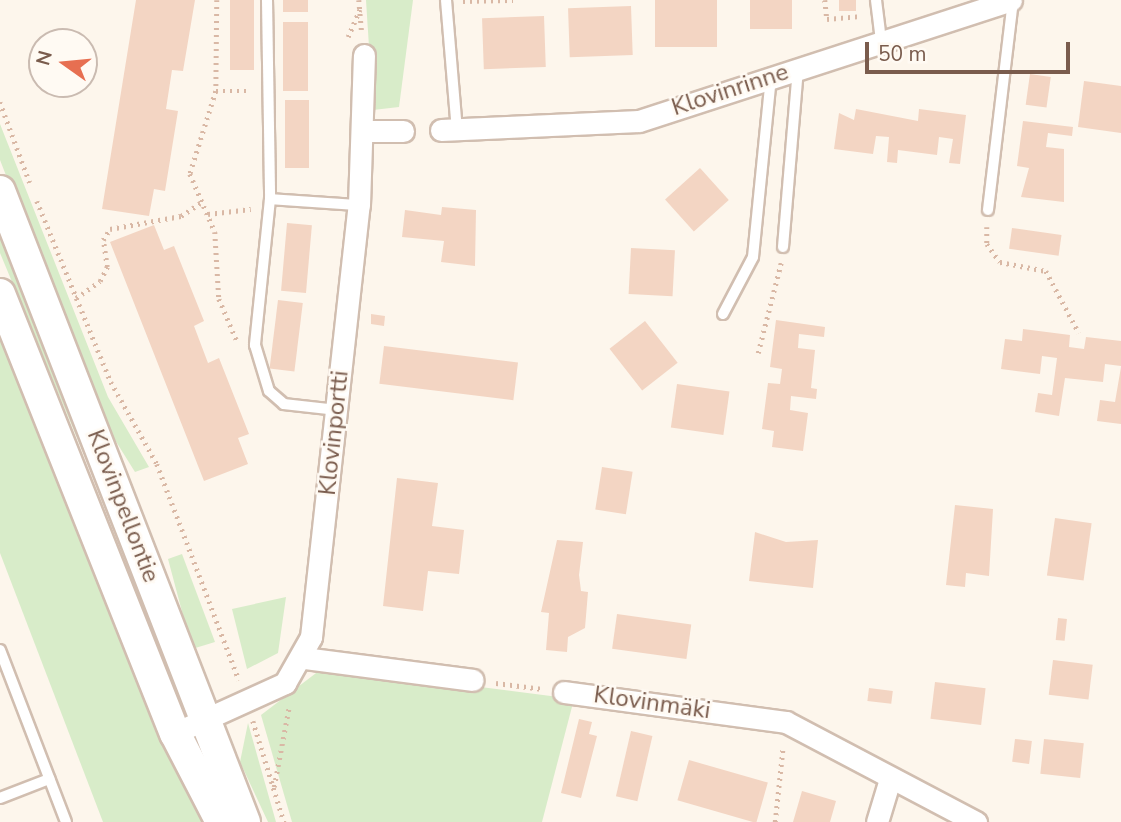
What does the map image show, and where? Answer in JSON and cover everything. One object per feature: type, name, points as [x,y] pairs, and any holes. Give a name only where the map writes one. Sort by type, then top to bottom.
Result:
[{"type":"main road","name":"Klovinpellontie","points":[[0,191],[245,822]]},
{"type":"main road","name":"Klovinpellontie","points":[[0,294],[175,733],[221,822]]},
{"type":"street","name":"Klovinrinne","points":[[449,130],[639,121],[798,67],[1012,0]]},
{"type":"street","name":"Klovinportti","points":[[300,664],[337,410],[359,205],[365,131],[364,55]]},
{"type":"street","points":[[365,131],[403,131]]},
{"type":"street","points":[[175,733],[247,703],[300,664],[474,680]]},
{"type":"street","name":"Klovinmäki","points":[[564,692],[786,722],[976,822]]},
{"type":"street","points":[[877,822],[890,779]]},
{"type":"lane","points":[[267,0],[269,205],[255,345],[269,391],[284,404],[337,410]]},
{"type":"lane","points":[[446,0],[449,130]]},
{"type":"lane","points":[[876,0],[881,41]]},
{"type":"lane","points":[[988,210],[1012,0]]},
{"type":"lane","points":[[783,247],[798,67]]},
{"type":"lane","points":[[723,314],[753,257],[771,76]]},
{"type":"lane","points":[[269,205],[359,205]]},
{"type":"lane","points":[[0,650],[66,822]]},
{"type":"lane","points":[[0,798],[49,779]]},
{"type":"path","points":[[218,0],[216,92],[190,174],[200,203],[208,215],[226,320],[234,340],[255,345]]},
{"type":"path","points":[[359,0],[364,55]]},
{"type":"path","points":[[459,0],[513,0]]},
{"type":"path","points":[[825,0],[827,19],[878,15]]},
{"type":"path","points":[[216,92],[267,91]]},
{"type":"path","points":[[0,102],[111,382],[157,464],[247,703],[284,822]]},
{"type":"path","points":[[76,298],[104,274],[103,240],[110,229],[181,216],[200,203]]},
{"type":"path","points":[[208,215],[269,205]]},
{"type":"path","points":[[988,210],[987,244],[1000,262],[1046,271],[1079,333]]},
{"type":"path","points":[[758,353],[783,247]]},
{"type":"path","points":[[274,788],[300,664]]},
{"type":"path","name":"Klovinmäki","points":[[474,680],[564,692]]},
{"type":"path","points":[[775,822],[786,722]]},
{"type":"green space","points":[[366,0],[413,0],[399,107],[373,110]]},
{"type":"green space","points":[[0,124],[108,397],[149,467],[135,472],[100,416],[0,160]]},
{"type":"green space","points":[[0,236],[53,351],[123,529],[117,534],[0,253]]},
{"type":"green space","points":[[0,337],[27,381],[207,822],[103,822],[0,553]]},
{"type":"green space","points":[[182,554],[215,642],[192,649],[168,559]]},
{"type":"green space","points":[[286,597],[278,653],[247,669],[232,609]]},
{"type":"green space","points":[[324,667],[574,699],[542,822],[292,822],[261,715]]},
{"type":"green space","points":[[248,723],[276,822],[268,822],[240,762]]},
{"type":"building","points":[[136,0],[195,0],[183,71],[172,70],[166,109],[178,111],[165,191],[154,189],[149,216],[102,209]]},
{"type":"building","points":[[230,0],[254,0],[254,70],[230,70]]},
{"type":"building","points":[[283,0],[308,0],[308,12],[283,12]]},
{"type":"building","points":[[655,0],[717,0],[717,47],[655,47]]},
{"type":"building","points":[[750,0],[792,0],[792,29],[750,29]]},
{"type":"building","points":[[839,0],[856,0],[856,11],[839,11]]},
{"type":"building","points":[[631,6],[633,55],[570,57],[568,8]]},
{"type":"building","points":[[544,16],[546,67],[484,69],[482,18]]},
{"type":"building","points":[[283,22],[308,22],[308,91],[283,91]]},
{"type":"building","points":[[1030,74],[1051,77],[1046,108],[1026,105]]},
{"type":"building","points":[[1084,81],[1121,86],[1121,133],[1078,127]]},
{"type":"building","points":[[285,100],[309,100],[309,168],[285,168]]},
{"type":"building","points":[[856,109],[918,121],[919,109],[966,115],[960,164],[949,163],[953,139],[939,137],[937,155],[898,150],[897,163],[887,162],[889,137],[876,136],[873,154],[834,149],[839,113],[854,120]]},
{"type":"building","points":[[1023,121],[1073,127],[1072,136],[1048,133],[1046,147],[1064,149],[1064,202],[1021,197],[1029,168],[1017,166]]},
{"type":"building","points":[[700,168],[729,200],[694,231],[665,199]]},
{"type":"building","points":[[442,207],[476,210],[475,266],[441,262],[444,241],[402,237],[405,210],[441,215]]},
{"type":"building","points":[[287,223],[312,225],[306,293],[281,291]]},
{"type":"building","points":[[154,225],[164,250],[174,246],[204,321],[194,326],[208,363],[219,358],[249,434],[238,438],[248,464],[204,481],[110,242]]},
{"type":"building","points":[[1012,228],[1062,235],[1059,256],[1009,249]]},
{"type":"building","points":[[631,248],[675,250],[673,296],[629,294]]},
{"type":"building","points":[[278,300],[303,303],[294,372],[270,368]]},
{"type":"building","points":[[371,314],[385,316],[384,326],[371,324]]},
{"type":"building","points":[[776,320],[825,327],[824,337],[799,334],[798,348],[815,350],[811,388],[817,389],[816,399],[791,396],[790,410],[808,413],[803,451],[772,447],[774,431],[762,429],[768,383],[780,384],[782,369],[770,367]]},
{"type":"building","points":[[645,321],[678,363],[642,390],[610,349]]},
{"type":"building","points":[[1023,329],[1070,335],[1069,347],[1084,349],[1086,337],[1121,341],[1121,366],[1105,364],[1103,382],[1065,378],[1059,416],[1035,412],[1038,393],[1052,395],[1057,358],[1042,356],[1040,374],[1001,369],[1005,339],[1022,341]]},
{"type":"building","points":[[384,346],[518,362],[513,400],[379,384]]},
{"type":"building","points":[[1121,367],[1121,424],[1097,421],[1100,400],[1115,402]]},
{"type":"building","points":[[677,384],[729,391],[723,435],[671,428]]},
{"type":"building","points":[[602,467],[633,472],[626,514],[595,509]]},
{"type":"building","points":[[397,478],[438,483],[432,526],[464,530],[459,574],[428,571],[423,611],[383,606]]},
{"type":"building","points":[[955,505],[993,509],[989,576],[966,573],[965,587],[946,585]]},
{"type":"building","points":[[1055,518],[1092,523],[1084,581],[1047,575]]},
{"type":"building","points":[[755,532],[786,542],[818,540],[813,588],[749,581]]},
{"type":"building","points":[[557,540],[583,542],[579,575],[581,591],[588,592],[585,628],[568,637],[567,652],[546,650],[549,613],[541,612]]},
{"type":"building","points":[[617,614],[691,624],[686,659],[612,649]]},
{"type":"building","points":[[1058,618],[1067,619],[1065,641],[1056,640]]},
{"type":"building","points":[[1053,660],[1093,665],[1088,700],[1049,695]]},
{"type":"building","points":[[935,682],[986,688],[981,725],[930,719]]},
{"type":"building","points":[[869,688],[893,691],[891,704],[867,701]]},
{"type":"building","points":[[579,719],[592,722],[589,734],[597,736],[581,798],[561,793]]},
{"type":"building","points":[[631,731],[652,736],[637,801],[616,796]]},
{"type":"building","points":[[1015,739],[1032,741],[1029,764],[1012,762]]},
{"type":"building","points":[[1044,739],[1084,743],[1080,778],[1040,774]]},
{"type":"building","points":[[689,760],[768,783],[757,822],[677,800]]},
{"type":"building","points":[[802,791],[836,801],[830,822],[793,822]]}]
